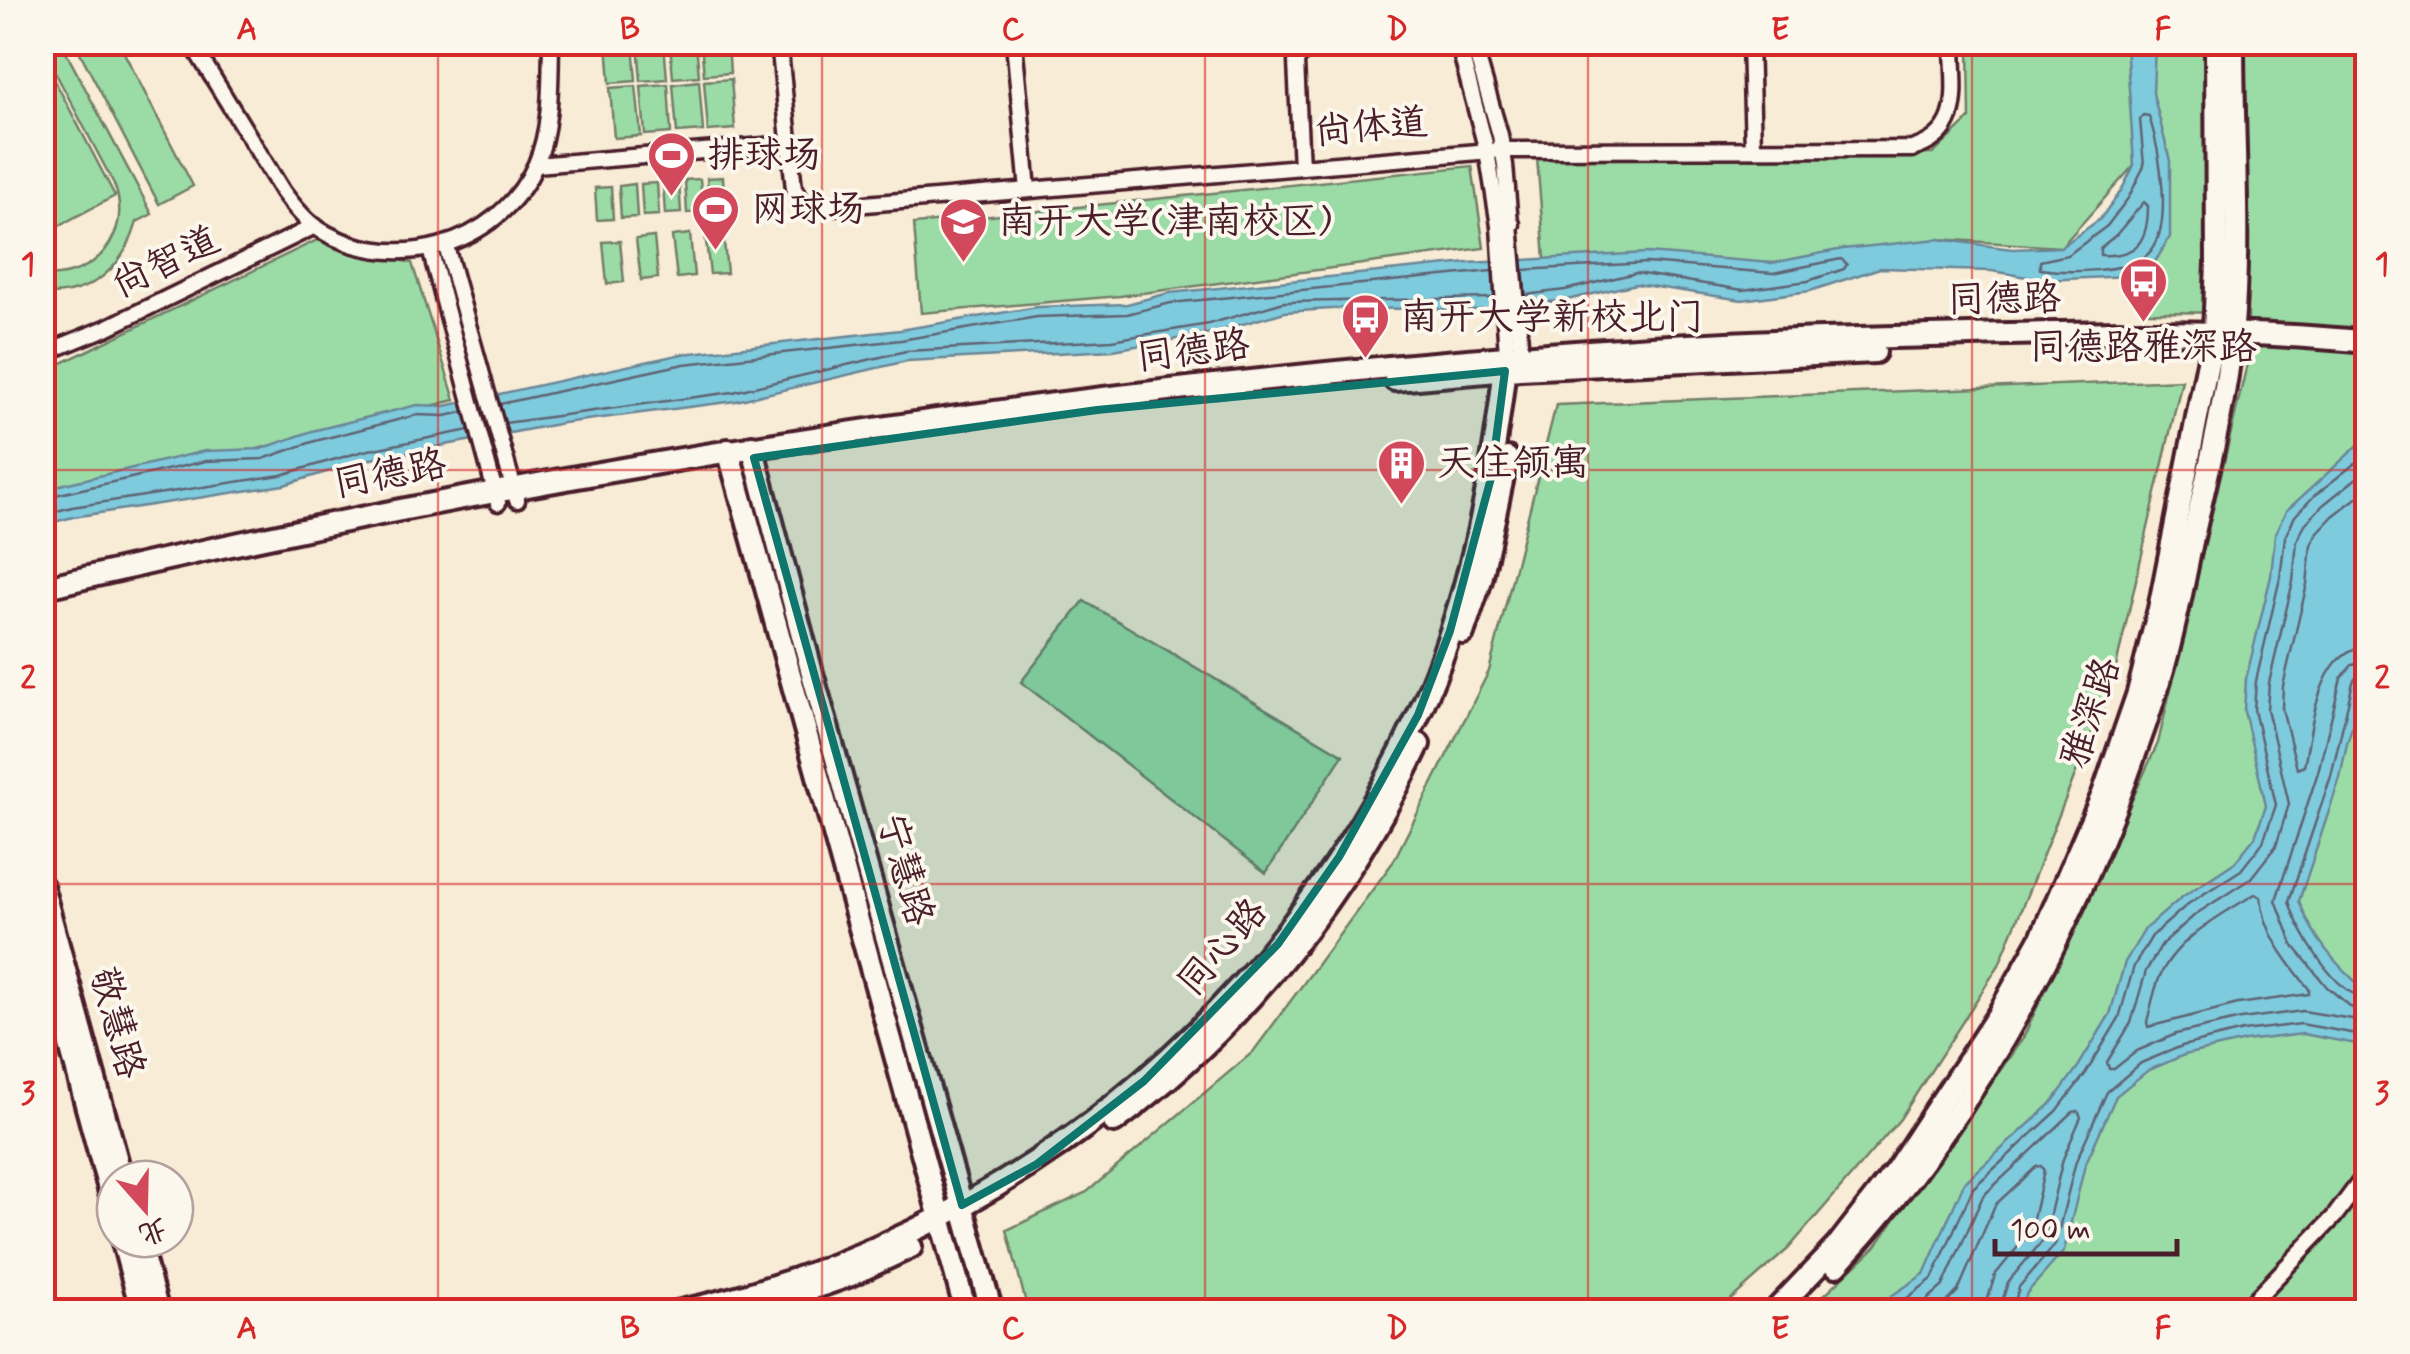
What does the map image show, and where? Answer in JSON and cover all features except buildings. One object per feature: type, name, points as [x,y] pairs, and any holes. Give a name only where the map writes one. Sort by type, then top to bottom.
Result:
[{"type":"main road","points":[[2216,42],[2225,337]]},
{"type":"main road","points":[[2233,42],[2224,300],[2240,323],[2260,340]]},
{"type":"main road","name":"同德路","points":[[42,588],[290,531],[753,452],[1513,362],[2225,337],[2368,355]]},
{"type":"main road","name":"雅深路","points":[[1774,1312],[1837,1246],[1896,1170],[1998,1015],[2040,940],[2103,794],[2138,694],[2225,337]]},
{"type":"main road","name":"雅深路","points":[[1793,1312],[1868,1232],[1945,1132],[2006,1034],[2111,821],[2162,673],[2212,454],[2225,337]]},
{"type":"main road","name":"同德路","points":[[2260,340],[2368,342]]},
{"type":"main road","name":"同心路","points":[[745,1312],[850,1276],[1061,1160],[1153,1092],[1255,995],[1355,862],[1393,798],[1432,716],[1481,580],[1504,485],[1513,362]]},
{"type":"main road","name":"宁慧路","points":[[753,452],[992,1312]]},
{"type":"main road","name":"宁慧路","points":[[728,456],[966,1312]]},
{"type":"main road","name":"同德路","points":[[42,600],[506,495]]},
{"type":"main road","name":"敬慧路","points":[[42,886],[117,1159]]},
{"type":"main road","name":"敬慧路","points":[[42,942],[101,1159]]},
{"type":"main road","name":"同心路","points":[[677,1312],[756,1291],[942,1224]]},
{"type":"main road","points":[[127,1259],[142,1312]]},
{"type":"main road","points":[[143,1259],[158,1312]]},
{"type":"street","points":[[191,42],[283,192],[315,226],[360,246],[413,252],[446,246],[490,223],[536,165],[545,129],[551,42]]},
{"type":"street","points":[[536,165],[788,144],[779,42]]},
{"type":"street","points":[[1014,42],[1028,190]]},
{"type":"street","points":[[1302,167],[1296,62],[1310,42]]},
{"type":"street","points":[[1458,42],[1495,150]]},
{"type":"street","points":[[1473,42],[1495,150],[1505,225],[1513,362]]},
{"type":"street","points":[[1750,42],[1752,149]]},
{"type":"street","name":"尚体道","points":[[788,144],[794,190],[806,206],[818,208],[1495,150],[1912,149],[1927,145],[1948,128],[1953,112],[1952,42]]},
{"type":"street","name":"尚智道","points":[[42,354],[106,328],[315,226]]},
{"type":"street","points":[[446,246],[500,445],[506,495]]},
{"type":"street","points":[[430,250],[484,448],[506,495]]},
{"type":"street","points":[[2243,1312],[2334,1217],[2368,1171]]},
{"type":"highlighted area","points":[[1505,371],[1491,478],[1450,631],[1418,715],[1339,857],[1278,944],[1144,1081],[1037,1164],[962,1205],[812,673],[754,458],[1097,410]]},
{"type":"green space","points":[[43,42],[61,43],[152,214],[137,222],[124,253],[103,276],[76,290],[43,294],[43,275],[78,270],[105,250],[119,220],[119,202],[114,184],[43,49]]},
{"type":"green space","points":[[75,43],[119,43],[193,186],[159,204]]},
{"type":"green space","points":[[607,43],[633,43],[636,81],[610,83]]},
{"type":"green space","points":[[638,43],[664,43],[667,79],[641,81]]},
{"type":"green space","points":[[670,43],[696,43],[699,76],[673,78]]},
{"type":"green space","points":[[701,43],[728,43],[730,73],[704,75]]},
{"type":"green space","points":[[1969,43],[2132,43],[2134,165],[2061,247],[1938,239],[1772,263],[1545,259],[1537,158],[1933,154],[1970,119]]},
{"type":"green space","points":[[2147,43],[2367,43],[2367,1311],[1806,1312],[1875,1247],[2023,1038],[2158,743],[2248,360],[2248,313],[2149,312]]},
{"type":"green space","points":[[43,58],[115,196],[42,234]]},
{"type":"green space","points":[[731,79],[735,129],[708,131],[704,81]]},
{"type":"green space","points":[[699,81],[703,131],[677,133],[673,84]]},
{"type":"green space","points":[[668,84],[671,133],[645,135],[641,86]]},
{"type":"green space","points":[[636,86],[641,136],[614,138],[610,88]]},
{"type":"green space","points":[[1472,166],[1484,248],[1120,296],[921,313],[914,224]]},
{"type":"green space","name":"排球场","points":[[723,177],[725,209],[709,210],[707,178]]},
{"type":"green space","name":"排球场","points":[[700,179],[703,212],[687,213],[685,180]]},
{"type":"green space","name":"排球场","points":[[679,181],[681,213],[665,214],[663,182]]},
{"type":"green space","name":"排球场","points":[[657,183],[659,215],[643,216],[641,184]]},
{"type":"green space","name":"排球场","points":[[635,184],[637,217],[621,218],[619,186]]},
{"type":"green space","name":"排球场","points":[[611,187],[613,219],[597,220],[595,188]]},
{"type":"green space","name":"网球场","points":[[723,231],[727,273],[710,274],[705,233]]},
{"type":"green space","name":"网球场","points":[[690,234],[694,276],[677,278],[672,236]]},
{"type":"green space","name":"网球场","points":[[654,237],[658,278],[641,280],[636,239]]},
{"type":"green space","points":[[317,240],[412,263],[455,400],[43,502],[43,372]]},
{"type":"green space","points":[[620,241],[624,282],[607,284],[603,242]]},
{"type":"green space","points":[[2182,380],[2113,680],[1999,965],[1900,1119],[1788,1249],[1718,1311],[1028,1311],[1007,1230],[1087,1192],[1253,1052],[1393,862],[1489,671],[1556,405]]},
{"type":"green space","points":[[1084,601],[1343,755],[1266,873],[1021,682]]},
{"type":"water","points":[[2126,43],[2155,43],[2153,93],[2170,161],[2170,237],[2155,262],[2128,276],[2044,280],[1992,271],[1880,268],[1810,291],[1742,300],[1636,284],[1567,300],[1477,310],[1346,308],[1285,312],[1211,333],[1113,350],[907,361],[736,401],[563,423],[366,460],[284,485],[43,525],[43,489],[205,451],[261,449],[312,431],[417,405],[445,406],[682,354],[900,330],[1037,307],[1127,304],[1169,293],[1468,263],[1647,253],[1772,263],[1843,249],[1938,239],[2012,249],[2061,247],[2100,219],[2134,165]]},
{"type":"water","points":[[2367,437],[2367,677],[2340,778],[2299,901],[2327,951],[2367,992],[2367,1046],[2303,1034],[2245,1041],[2184,1055],[2147,1071],[2116,1096],[2085,1165],[2064,1251],[2027,1293],[2021,1310],[1869,1311],[1924,1274],[1964,1183],[2051,1104],[2078,1067],[2110,1014],[2125,962],[2145,929],[2182,897],[2235,862],[2255,837],[2266,806],[2244,711],[2246,679],[2271,576],[2275,534],[2286,511]]},
{"type":"place","name":"排球场","points":[[672,198]]},
{"type":"place","name":"网球场","points":[[716,252]]},
{"type":"place","name":"南开大学(津南校区)","points":[[963,264]]},
{"type":"place","name":"同德路雅深路","points":[[2143,324]]},
{"type":"place","name":"南开大学新校北门","points":[[1365,360]]},
{"type":"place","name":"天住领寓","points":[[1402,506]]}]
